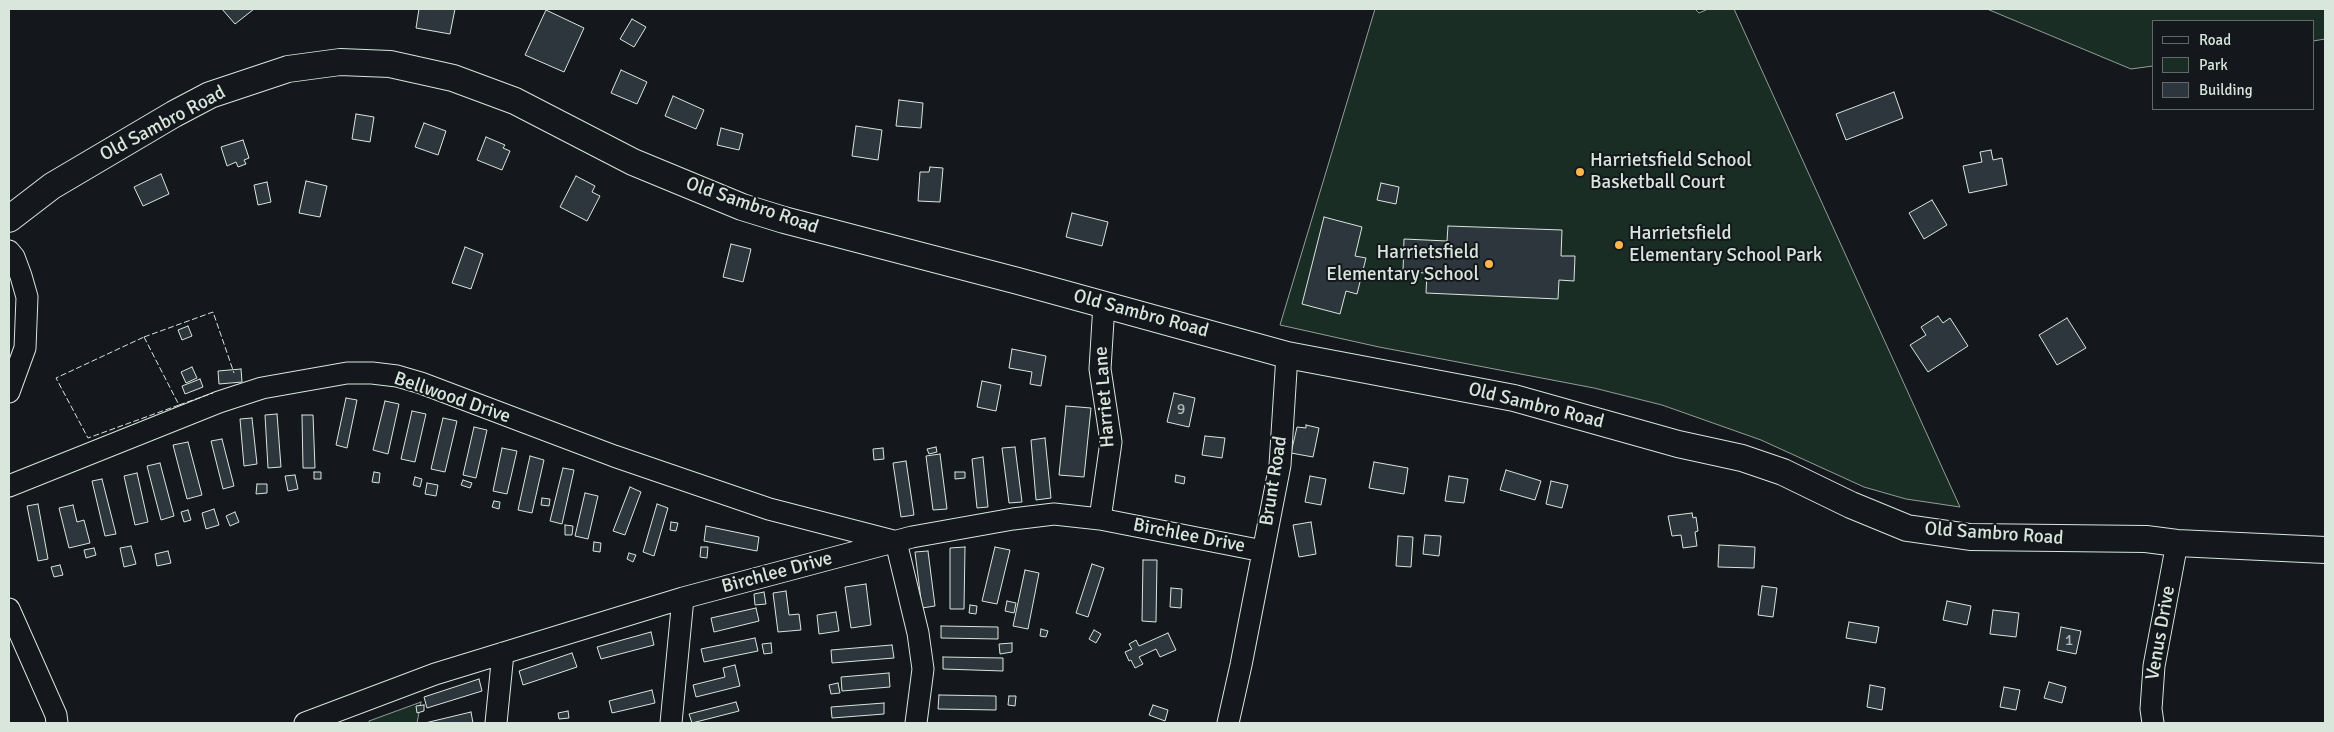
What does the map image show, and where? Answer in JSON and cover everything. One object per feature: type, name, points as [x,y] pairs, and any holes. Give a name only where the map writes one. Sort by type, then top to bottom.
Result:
[{"type":"main road","name":"Old Sambro Road","points":[[9,219],[52,186],[174,114],[210,95],[288,69],[340,62],[365,61],[390,64],[454,78],[515,100],[633,162],[742,207],[784,220],[1104,304],[1287,355],[1514,398],[1678,444],[1742,458],[1783,472],[1851,505],[1907,528],[1970,537],[2146,539],[2177,544],[2325,550]]},
{"type":"street","points":[[9,251],[14,258],[27,297],[25,348],[9,392]]},
{"type":"street","name":"Harriet Lane","points":[[1100,519],[1111,442],[1100,369],[1104,304]]},
{"type":"street","name":"Brunt Road","points":[[1228,723],[1280,465],[1287,355]]},
{"type":"street","name":"Bellwood Drive","points":[[9,486],[219,402],[262,388],[338,375],[372,373],[397,376],[421,384],[614,456],[769,508],[896,542]]},
{"type":"street","name":"Birchlee Drive","points":[[306,723],[435,674],[682,598],[896,542],[1032,516],[1054,514],[1100,519],[1263,551]]},
{"type":"street","points":[[896,542],[918,633],[923,669],[916,723]]},
{"type":"street","name":"Venus Drive","points":[[2153,723],[2151,709],[2154,666],[2177,544]]},
{"type":"street","points":[[671,723],[682,598]]},
{"type":"street","points":[[9,608],[56,715],[57,723]]},
{"type":"street","points":[[496,723],[503,653]]},
{"type":"green space","name":"Harrietsfield Elementary School Park","points":[[1375,9],[1695,9],[1699,13],[1708,9],[1734,9],[1960,507],[1906,499],[1864,487],[1761,440],[1662,405],[1594,388],[1379,347],[1280,325]]},
{"type":"green space","points":[[1987,9],[2325,9],[2325,39],[2314,41],[2314,20],[2152,20],[2152,66],[2131,69]]},
{"type":"green space","points":[[421,702],[417,723],[369,723],[369,721]]},
{"type":"building","points":[[222,9],[254,9],[235,24]]},
{"type":"building","points":[[419,9],[455,9],[450,34],[416,28]]},
{"type":"building","points":[[546,10],[584,28],[564,72],[525,55]]},
{"type":"building","points":[[632,19],[646,27],[634,47],[620,39]]},
{"type":"building","points":[[621,70],[647,82],[637,104],[611,93]]},
{"type":"building","points":[[1894,92],[1903,118],[1846,140],[1836,114]]},
{"type":"building","points":[[673,96],[704,110],[696,129],[665,116]]},
{"type":"building","points":[[899,100],[923,103],[921,128],[896,126]]},
{"type":"building","points":[[356,114],[374,117],[370,142],[352,139]]},
{"type":"building","points":[[424,123],[446,131],[438,155],[415,147]]},
{"type":"building","points":[[856,126],[882,130],[878,160],[852,156]]},
{"type":"building","points":[[721,128],[743,134],[739,150],[717,145]]},
{"type":"building","points":[[486,137],[505,145],[503,148],[510,151],[502,170],[477,160]]},
{"type":"building","points":[[243,140],[249,158],[244,160],[246,164],[238,167],[236,162],[227,166],[221,147]]},
{"type":"building","points":[[1991,150],[1993,160],[2002,158],[2007,185],[1969,193],[1963,166],[1982,162],[1980,152]]},
{"type":"building","points":[[930,167],[943,168],[940,202],[918,201],[920,172],[929,172]]},
{"type":"building","points":[[161,174],[169,194],[143,206],[134,187]]},
{"type":"building","points":[[576,176],[595,186],[592,192],[600,196],[587,221],[560,207]]},
{"type":"building","points":[[306,181],[327,186],[320,217],[299,213]]},
{"type":"building","points":[[267,182],[271,202],[258,205],[254,185]]},
{"type":"building","points":[[1381,183],[1399,187],[1396,204],[1377,200]]},
{"type":"building","points":[[1932,200],[1947,225],[1924,239],[1909,213]]},
{"type":"building","points":[[1072,213],[1108,222],[1102,246],[1066,237]]},
{"type":"building","points":[[1324,217],[1362,227],[1355,256],[1366,258],[1357,294],[1346,291],[1340,314],[1302,304]]},
{"type":"building","name":"Harrietsfield Elementary School","points":[[1448,226],[1562,230],[1561,256],[1575,256],[1574,281],[1559,280],[1558,299],[1426,293],[1427,273],[1403,272],[1404,239],[1447,241]]},
{"type":"building","points":[[731,244],[751,249],[743,282],[723,277]]},
{"type":"building","points":[[465,247],[483,254],[471,289],[452,283]]},
{"type":"building","points":[[1938,316],[1943,323],[1950,318],[1968,346],[1928,372],[1910,345],[1926,335],[1921,327]]},
{"type":"building","points":[[2067,318],[2086,348],[2057,365],[2039,335]]},
{"type":"building","points":[[188,326],[192,336],[182,340],[178,330]]},
{"type":"building","points":[[1012,349],[1046,356],[1041,386],[1030,384],[1032,372],[1009,368]]},
{"type":"building","points":[[192,367],[197,378],[186,383],[181,372]]},
{"type":"building","points":[[241,369],[242,382],[219,384],[218,371]]},
{"type":"building","points":[[200,379],[203,387],[185,394],[182,386]]},
{"type":"building","points":[[982,381],[1001,385],[996,411],[977,407]]},
{"type":"building","points":[[1174,393],[1195,398],[1189,427],[1167,422]]},
{"type":"building","points":[[346,398],[357,400],[347,448],[336,445]]},
{"type":"building","points":[[385,401],[399,404],[388,454],[373,450]]},
{"type":"building","points":[[1066,406],[1091,408],[1084,477],[1059,475]]},
{"type":"building","points":[[412,411],[426,414],[415,462],[401,459]]},
{"type":"building","points":[[277,414],[281,467],[268,468],[265,415]]},
{"type":"building","points":[[302,415],[313,415],[315,468],[303,468]]},
{"type":"building","points":[[252,418],[257,464],[244,466],[240,419]]},
{"type":"building","points":[[443,418],[457,421],[445,472],[431,469]]},
{"type":"building","points":[[1306,425],[1319,428],[1313,457],[1291,453],[1297,427],[1306,428]]},
{"type":"building","points":[[474,427],[487,430],[476,478],[463,475]]},
{"type":"building","points":[[1205,436],[1225,438],[1222,458],[1202,455]]},
{"type":"building","points":[[1045,438],[1051,498],[1036,500],[1031,440]]},
{"type":"building","points":[[222,439],[234,486],[223,489],[211,441]]},
{"type":"building","points":[[188,442],[202,495],[187,499],[173,445]]},
{"type":"building","points":[[936,447],[937,452],[929,454],[927,449]]},
{"type":"building","points":[[1015,447],[1022,502],[1009,503],[1002,448]]},
{"type":"building","points":[[502,448],[517,451],[507,494],[493,491]]},
{"type":"building","points":[[883,448],[884,459],[874,460],[873,449]]},
{"type":"building","points":[[940,454],[947,509],[933,510],[926,456]]},
{"type":"building","points":[[530,456],[544,460],[532,513],[518,510]]},
{"type":"building","points":[[983,457],[988,507],[977,508],[972,459]]},
{"type":"building","points":[[906,461],[914,515],[901,517],[893,463]]},
{"type":"building","points":[[1374,462],[1408,468],[1404,494],[1369,488]]},
{"type":"building","points":[[160,463],[174,516],[161,520],[147,466]]},
{"type":"building","points":[[563,468],[574,470],[562,524],[550,521]]},
{"type":"building","points":[[1506,470],[1541,481],[1535,500],[1500,490]]},
{"type":"building","points":[[314,472],[321,472],[321,479],[314,479]]},
{"type":"building","points":[[374,472],[380,473],[379,483],[372,482]]},
{"type":"building","points":[[955,472],[965,472],[965,478],[955,479]]},
{"type":"building","points":[[137,473],[148,522],[135,525],[124,476]]},
{"type":"building","points":[[295,475],[298,489],[288,491],[285,476]]},
{"type":"building","points":[[1176,475],[1185,477],[1184,484],[1175,482]]},
{"type":"building","points":[[1310,476],[1326,479],[1321,505],[1305,502]]},
{"type":"building","points":[[1449,476],[1468,479],[1464,503],[1445,501]]},
{"type":"building","points":[[415,477],[422,479],[420,487],[413,485]]},
{"type":"building","points":[[102,479],[116,534],[105,536],[92,481]]},
{"type":"building","points":[[463,480],[472,483],[470,488],[461,485]]},
{"type":"building","points":[[1551,481],[1568,485],[1562,508],[1546,504]]},
{"type":"building","points":[[427,483],[438,485],[436,496],[425,494]]},
{"type":"building","points":[[257,484],[267,484],[267,493],[256,494]]},
{"type":"building","points":[[630,487],[641,492],[625,535],[613,531]]},
{"type":"building","points":[[585,493],[598,496],[588,539],[575,536]]},
{"type":"building","points":[[542,498],[550,499],[549,506],[541,505]]},
{"type":"building","points":[[494,501],[500,502],[499,509],[492,507]]},
{"type":"building","points":[[38,504],[48,559],[38,561],[27,506]]},
{"type":"building","points":[[657,504],[668,508],[654,556],[643,552]]},
{"type":"building","points":[[73,505],[77,522],[84,520],[90,543],[69,548],[59,508]]},
{"type":"building","points":[[214,509],[219,525],[206,529],[202,513]]},
{"type":"building","points":[[188,510],[191,520],[184,522],[181,512]]},
{"type":"building","points":[[235,512],[239,522],[230,526],[226,516]]},
{"type":"building","points":[[1692,513],[1693,518],[1696,517],[1698,531],[1695,532],[1697,546],[1683,548],[1681,535],[1672,536],[1668,516]]},
{"type":"building","points":[[671,522],[678,523],[676,531],[670,530]]},
{"type":"building","points":[[1311,522],[1316,554],[1299,557],[1293,525]]},
{"type":"building","points":[[565,525],[573,526],[572,535],[565,535]]},
{"type":"building","points":[[706,526],[759,537],[757,551],[704,541]]},
{"type":"building","points":[[1425,535],[1441,536],[1439,556],[1423,554]]},
{"type":"building","points":[[1398,536],[1413,537],[1411,567],[1396,566]]},
{"type":"building","points":[[594,542],[601,543],[600,552],[593,551]]},
{"type":"building","points":[[1719,545],[1755,547],[1754,568],[1718,567]]},
{"type":"building","points":[[131,546],[136,564],[124,567],[120,548]]},
{"type":"building","points":[[701,547],[708,547],[707,558],[700,557]]},
{"type":"building","points":[[965,547],[964,609],[950,609],[950,548]]},
{"type":"building","points":[[995,547],[1010,550],[997,604],[982,601]]},
{"type":"building","points":[[94,548],[96,555],[86,558],[84,550]]},
{"type":"building","points":[[168,551],[171,563],[157,566],[155,554]]},
{"type":"building","points":[[928,551],[935,606],[922,608],[915,552]]},
{"type":"building","points":[[629,553],[636,555],[633,562],[627,559]]},
{"type":"building","points":[[1143,560],[1157,560],[1156,622],[1142,621]]},
{"type":"building","points":[[1092,564],[1104,568],[1088,617],[1076,613]]},
{"type":"building","points":[[60,565],[63,575],[54,577],[51,567]]},
{"type":"building","points":[[1025,570],[1039,573],[1028,629],[1013,626]]},
{"type":"building","points":[[866,584],[871,625],[851,628],[845,587]]},
{"type":"building","points":[[1762,586],[1777,588],[1773,617],[1758,615]]},
{"type":"building","points":[[1171,588],[1182,589],[1181,608],[1170,607]]},
{"type":"building","points":[[786,591],[789,615],[799,614],[801,630],[778,632],[773,593]]},
{"type":"building","points":[[764,592],[766,604],[755,605],[754,594]]},
{"type":"building","points":[[1007,601],[1016,603],[1014,613],[1005,611]]},
{"type":"building","points":[[1947,601],[1971,606],[1967,625],[1943,620]]},
{"type":"building","points":[[970,605],[977,606],[976,614],[969,613]]},
{"type":"building","points":[[756,608],[759,621],[714,632],[711,618]]},
{"type":"building","points":[[1993,610],[2019,613],[2016,637],[1990,634]]},
{"type":"building","points":[[836,612],[839,631],[819,634],[817,615]]},
{"type":"building","points":[[1849,622],[1879,627],[1876,643],[1846,638]]},
{"type":"building","points":[[941,626],[998,627],[998,639],[941,638]]},
{"type":"building","points":[[2061,627],[2081,631],[2076,654],[2057,650]]},
{"type":"building","points":[[1041,629],[1048,631],[1046,637],[1040,636]]},
{"type":"building","points":[[1094,630],[1101,634],[1096,643],[1089,639]]},
{"type":"building","points":[[651,632],[654,645],[601,659],[597,647]]},
{"type":"building","points":[[1168,633],[1176,650],[1160,657],[1156,649],[1139,657],[1143,664],[1135,668],[1125,652],[1132,649],[1129,644],[1136,640],[1139,646]]},
{"type":"building","points":[[755,638],[758,651],[704,662],[701,649]]},
{"type":"building","points":[[771,643],[772,653],[764,654],[762,644]]},
{"type":"building","points":[[1012,643],[1012,652],[1000,654],[999,644]]},
{"type":"building","points":[[892,645],[894,658],[832,663],[831,650]]},
{"type":"building","points":[[572,653],[577,667],[523,685],[519,671]]},
{"type":"building","points":[[943,657],[1003,658],[1003,671],[943,669]]},
{"type":"building","points":[[735,665],[740,686],[696,697],[693,685],[725,677],[723,668]]},
{"type":"building","points":[[889,673],[890,687],[842,691],[841,677]]},
{"type":"building","points":[[479,679],[482,691],[427,708],[424,697]]},
{"type":"building","points":[[2049,682],[2066,687],[2062,703],[2044,698]]},
{"type":"building","points":[[838,683],[840,693],[831,694],[829,685]]},
{"type":"building","points":[[1870,685],[1885,688],[1882,710],[1867,707]]},
{"type":"building","points":[[2004,687],[2020,690],[2016,710],[2000,707]]},
{"type":"building","points":[[652,690],[655,703],[612,713],[609,701]]},
{"type":"building","points":[[939,695],[996,696],[996,710],[938,709]]},
{"type":"building","points":[[1009,696],[1016,696],[1015,706],[1008,705]]},
{"type":"building","points":[[736,702],[739,711],[692,723],[689,714]]},
{"type":"building","points":[[884,703],[884,714],[832,718],[831,707]]},
{"type":"building","points":[[424,705],[424,711],[417,713],[416,706]]},
{"type":"building","points":[[1153,705],[1168,710],[1165,721],[1149,715]]},
{"type":"building","points":[[568,711],[569,718],[559,719],[558,713]]},
{"type":"building","points":[[471,712],[473,723],[425,723]]},
{"type":"fence","points":[[144,337],[213,312],[234,373]]},
{"type":"fence","points":[[144,337],[179,405],[88,438],[56,378],[144,337]]},
{"type":"fence","points":[[179,405],[213,393]]},
{"type":"place","name":"Harrietsfield School Basketball Court","points":[[1580,172]]},
{"type":"place","name":"Harrietsfield Elementary School Park","points":[[1619,245]]},
{"type":"place","name":"Harrietsfield Elementary School","points":[[1489,264]]}]
